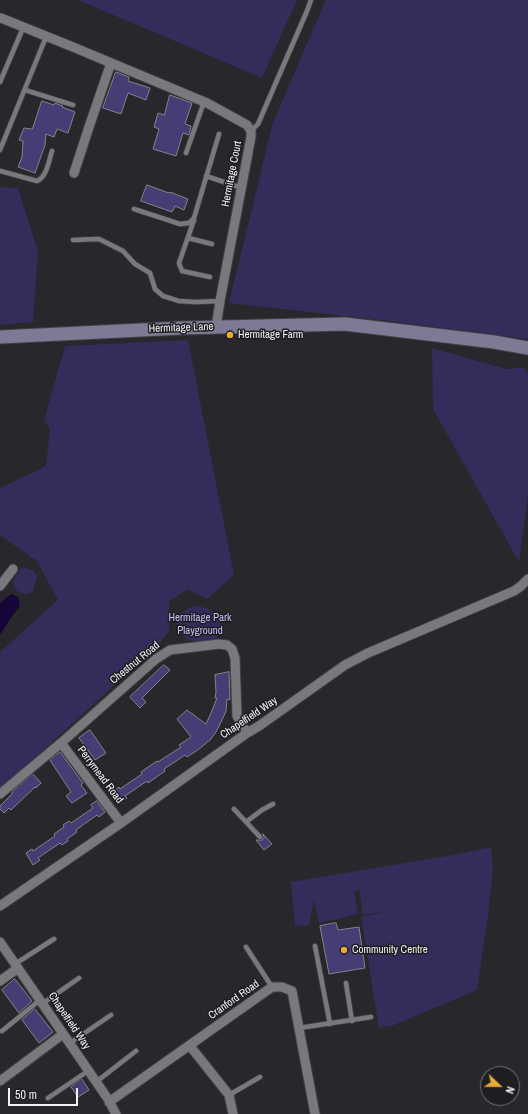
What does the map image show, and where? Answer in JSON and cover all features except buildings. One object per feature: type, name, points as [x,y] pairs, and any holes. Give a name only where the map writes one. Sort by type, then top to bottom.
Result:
[{"type":"main road","name":"Hermitage Lane","points":[[0,337],[216,327],[345,324],[494,342],[528,348]]},
{"type":"street","name":"Hermitage Court","points":[[1,18],[204,102],[247,125],[251,131],[251,137],[216,327]]},
{"type":"street","points":[[74,173],[111,63]]},
{"type":"street","points":[[0,586],[13,569]]},
{"type":"street","name":"Chapelfield Way","points":[[0,906],[346,665],[514,591],[528,579]]},
{"type":"street","name":"Chestnut Road","points":[[0,794],[61,743],[156,658],[170,650],[219,644],[227,645],[232,649],[235,658],[237,716],[247,733]]},
{"type":"street","name":"Perrymead Road","points":[[61,743],[121,823]]},
{"type":"street","name":"Chapelfield Way","points":[[0,942],[110,1102],[116,1114]]},
{"type":"street","points":[[0,981],[17,966]]},
{"type":"street","name":"Cranford Road","points":[[110,1102],[272,988],[282,987],[292,991],[315,1114]]},
{"type":"street","points":[[0,1081],[63,1034]]},
{"type":"street","points":[[190,1046],[229,1094],[233,1114]]},
{"type":"lane","points":[[251,131],[258,124],[311,0]]},
{"type":"lane","points":[[0,82],[23,28]]},
{"type":"lane","points":[[0,150],[46,37]]},
{"type":"lane","points":[[24,90],[73,104]]},
{"type":"lane","points":[[186,153],[204,102]]},
{"type":"lane","points":[[210,277],[182,271],[179,264],[219,134]]},
{"type":"lane","points":[[0,171],[37,181],[41,180],[52,150]]},
{"type":"lane","points":[[206,176],[242,188]]},
{"type":"lane","points":[[134,209],[180,224],[189,223],[194,218]]},
{"type":"lane","points":[[188,238],[212,244]]},
{"type":"lane","points":[[73,240],[99,239],[124,251],[135,264],[150,273],[155,289],[164,296],[179,301],[220,301]]},
{"type":"lane","points":[[246,822],[273,804]]},
{"type":"lane","points":[[234,809],[260,837]]},
{"type":"lane","points":[[17,966],[54,939]]},
{"type":"lane","points":[[315,946],[330,1024]]},
{"type":"lane","points":[[246,947],[272,988]]},
{"type":"lane","points":[[2,1031],[41,1002],[79,978]]},
{"type":"lane","points":[[346,982],[352,1021]]},
{"type":"lane","points":[[70,1044],[111,1015]]},
{"type":"lane","points":[[299,1028],[371,1018]]},
{"type":"lane","points":[[96,1082],[136,1051]]},
{"type":"lane","points":[[48,1098],[88,1071]]},
{"type":"lane","points":[[229,1094],[260,1077]]},
{"type":"green space","points":[[78,0],[297,0],[262,78]]},
{"type":"green space","points":[[326,0],[528,0],[528,339],[399,322],[229,303],[273,122]]},
{"type":"green space","points":[[0,187],[18,188],[38,252],[33,322],[0,325]]},
{"type":"green space","points":[[188,340],[234,575],[207,599],[187,589],[169,602],[169,631],[161,642],[25,767],[0,788],[0,652],[58,600],[37,561],[0,535],[0,488],[46,466],[50,429],[44,420],[65,346]]},
{"type":"green space","points":[[432,348],[506,369],[524,367],[528,374],[528,495],[519,562],[433,409]]},
{"type":"green space","points":[[22,567],[33,570],[37,575],[33,592],[26,595],[17,591],[14,587],[14,579]]},
{"type":"green space","name":"Hermitage Park Playground","points":[[195,606],[207,608],[218,618],[220,632],[216,640],[197,643],[182,635],[177,623],[180,614]]},
{"type":"green space","points":[[491,847],[493,870],[477,990],[394,1025],[379,1028],[361,917],[390,910],[363,915],[359,890],[354,892],[358,914],[319,923],[314,900],[309,925],[295,926],[291,882],[453,855]]},
{"type":"shaded area","points":[[12,594],[18,597],[20,606],[0,635],[0,603]]},
{"type":"place","name":"Hermitage Farm","points":[[230,335]]},
{"type":"place","name":"Community Centre","points":[[344,950]]}]
